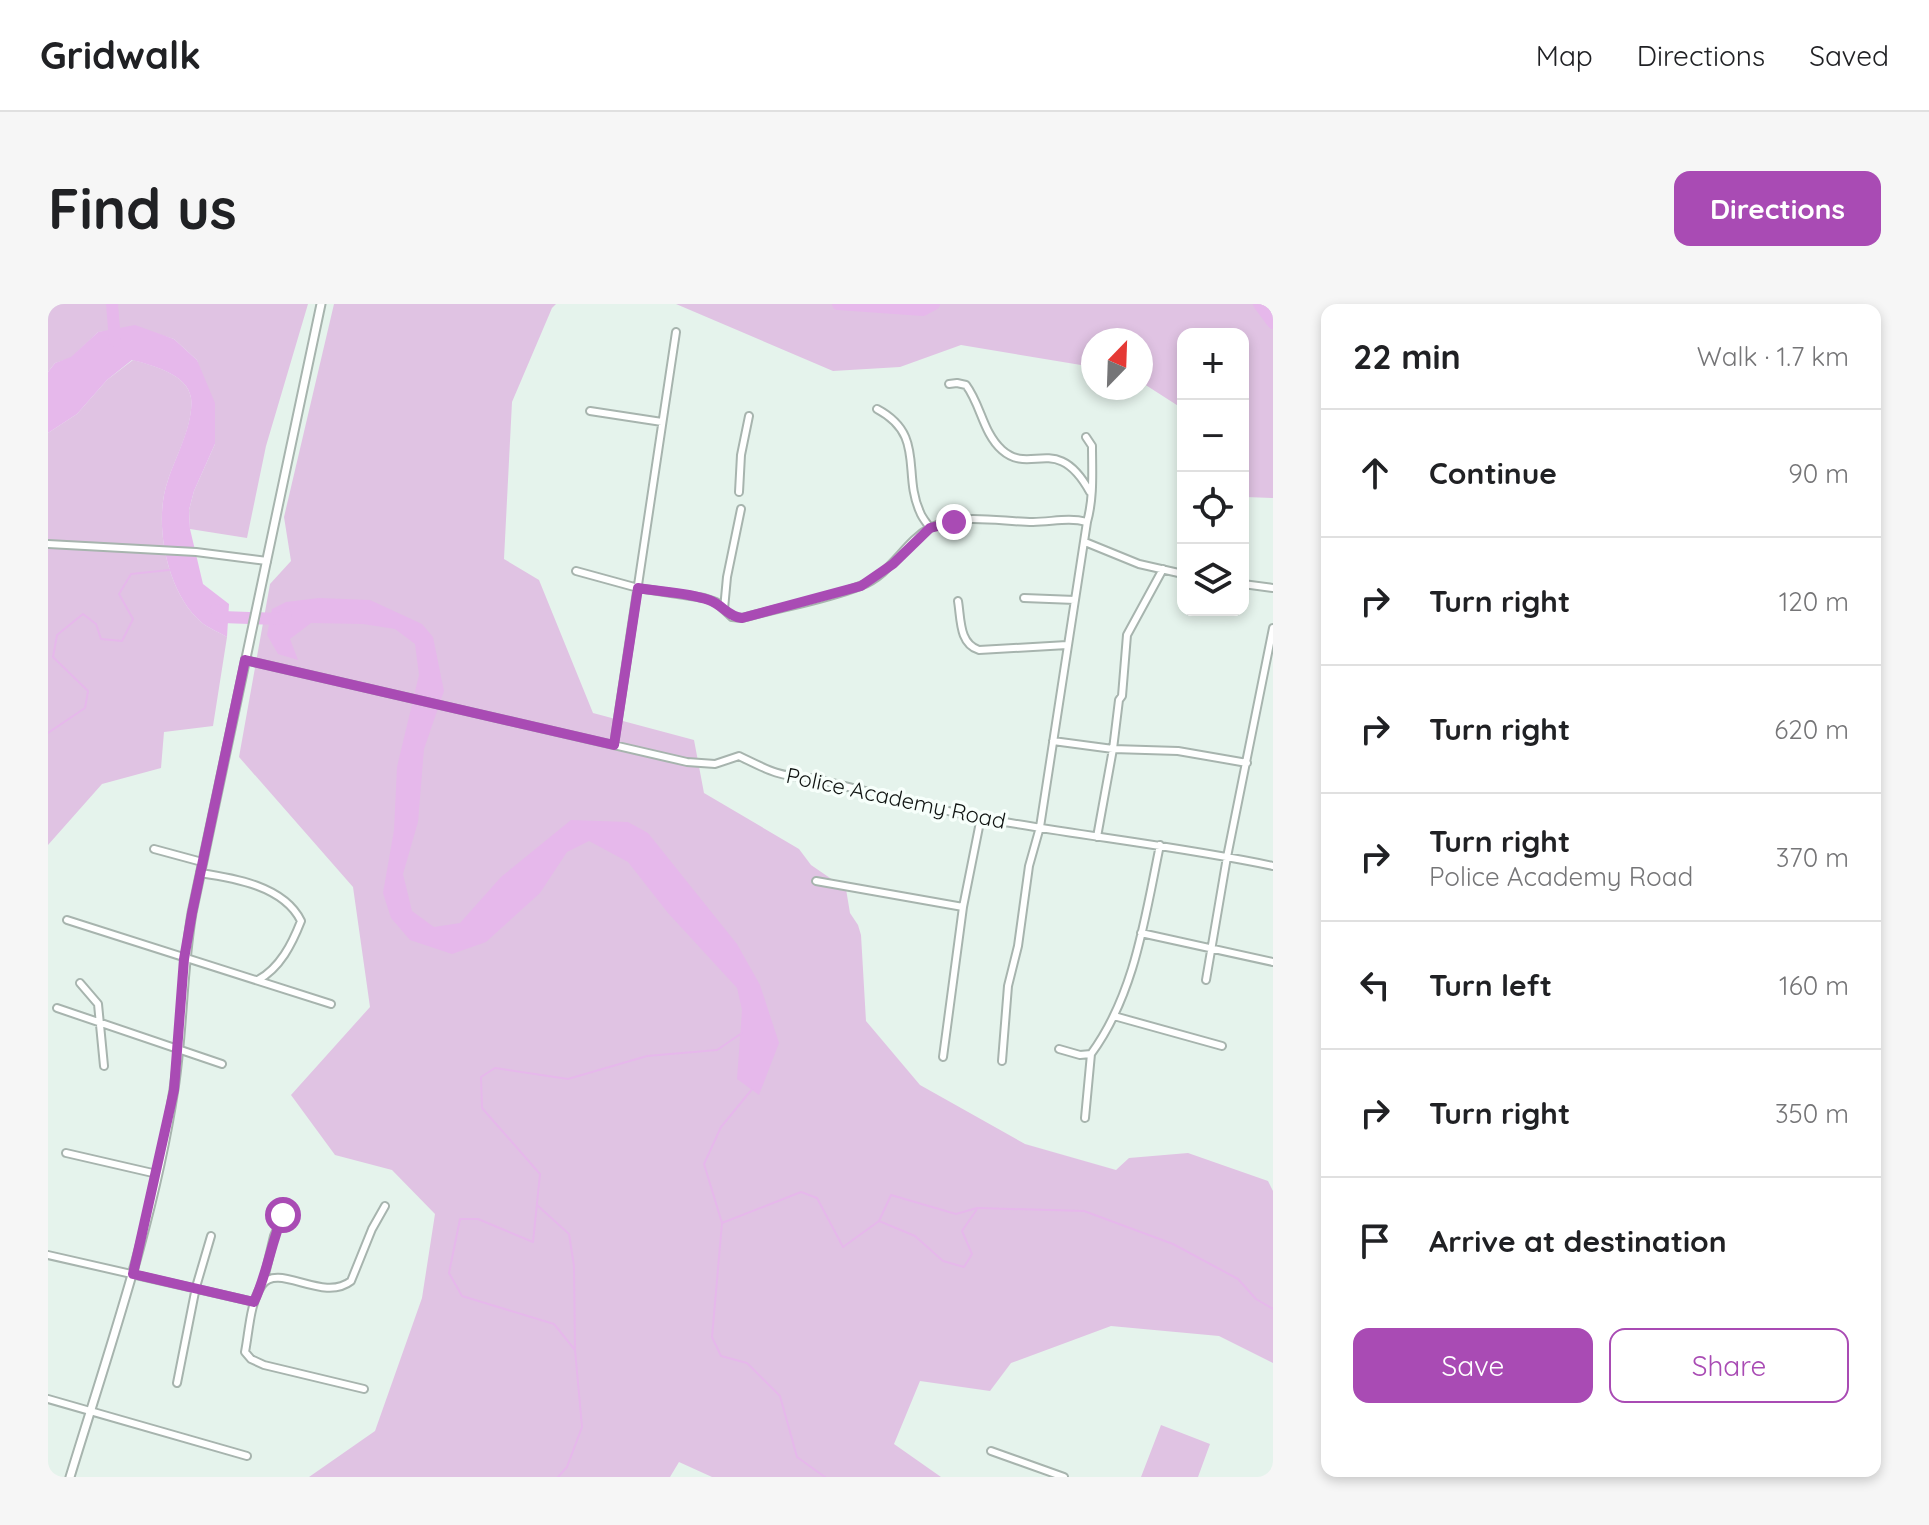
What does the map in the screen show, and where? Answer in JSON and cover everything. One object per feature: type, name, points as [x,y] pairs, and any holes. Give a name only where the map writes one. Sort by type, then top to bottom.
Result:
[{"type":"street","points":[[70,1477],[133,1274],[157,1174],[174,1090],[184,959],[202,862],[321,304]]},
{"type":"street","points":[[614,745],[676,332]]},
{"type":"street","points":[[949,384],[966,385],[989,434],[1002,450],[1016,459],[1053,457],[1063,460],[1079,474],[1090,492]]},
{"type":"street","points":[[877,409],[894,420],[905,434],[917,504],[930,528]]},
{"type":"street","points":[[590,411],[662,422]]},
{"type":"street","points":[[739,492],[741,455],[749,416]]},
{"type":"street","points":[[1002,1061],[1008,986],[1018,946],[1029,866],[1040,827],[1067,645],[1092,507],[1090,492],[1094,468],[1090,460],[1092,446],[1086,437]]},
{"type":"street","points":[[724,609],[727,577],[741,509]]},
{"type":"street","points":[[576,571],[638,588],[704,598],[732,617],[742,618],[861,586],[893,564],[930,528],[983,519],[1031,522],[1076,519],[1087,522]]},
{"type":"street","points":[[1085,542],[1139,564],[1177,572]]},
{"type":"street","points":[[48,544],[196,552],[267,561]]},
{"type":"street","points":[[1097,837],[1113,749],[1127,635],[1163,569]]},
{"type":"street","points":[[1249,585],[1273,588]]},
{"type":"street","points":[[1024,598],[1075,600]]},
{"type":"street","points":[[958,601],[964,635],[971,648],[1067,645]]},
{"type":"street","points":[[1206,980],[1273,628]]},
{"type":"street","name":"Police Academy Road","points":[[245,660],[687,762],[715,764],[739,756],[759,768],[785,777],[810,778],[981,817],[1273,866]]},
{"type":"street","points":[[1053,741],[1113,749],[1178,751],[1247,763]]},
{"type":"street","points":[[943,1057],[963,907],[981,817]]},
{"type":"street","points":[[1085,1118],[1091,1054],[1122,1004],[1160,845]]},
{"type":"street","points":[[154,849],[202,862]]},
{"type":"street","points":[[200,873],[239,878],[275,895],[297,911],[301,921],[293,941],[270,973],[257,980]]},
{"type":"street","points":[[816,881],[963,907]]},
{"type":"street","points":[[67,920],[331,1004]]},
{"type":"street","points":[[1141,933],[1273,962]]},
{"type":"street","points":[[80,983],[98,1004],[104,1066]]},
{"type":"street","points":[[57,1008],[222,1064]]},
{"type":"street","points":[[1114,1016],[1222,1046]]},
{"type":"street","points":[[1059,1049],[1080,1055],[1091,1054]]},
{"type":"street","points":[[66,1153],[157,1174]]},
{"type":"street","points":[[263,1283],[274,1276],[326,1289],[344,1286],[351,1281],[385,1206]]},
{"type":"street","points":[[283,1215],[274,1236],[263,1283],[254,1302],[245,1352],[264,1365],[364,1389]]},
{"type":"street","points":[[177,1383],[196,1287],[211,1236]]},
{"type":"street","points":[[48,1255],[254,1302]]},
{"type":"street","points":[[48,1399],[247,1456]]},
{"type":"street","points":[[991,1451],[1064,1477]]},
{"type":"shaded area","points":[[48,304],[308,304],[266,446],[247,538],[190,529],[189,510],[194,491],[215,444],[197,360],[174,339],[142,329],[98,332],[71,358],[55,363],[48,372]]},
{"type":"shaded area","points":[[334,304],[556,304],[512,402],[504,559],[539,580],[593,713],[694,740],[704,793],[799,849],[811,865],[846,889],[850,913],[861,935],[866,1021],[920,1085],[1025,1144],[1116,1170],[1129,1158],[1188,1153],[1268,1181],[1273,1191],[1273,1363],[1219,1336],[1111,1326],[1011,1363],[990,1391],[920,1381],[894,1444],[941,1477],[712,1477],[679,1462],[670,1477],[309,1477],[375,1431],[422,1298],[435,1214],[392,1170],[335,1155],[291,1095],[370,1007],[353,887],[239,757],[270,584],[291,561],[284,517]]},
{"type":"shaded area","points":[[676,304],[1273,304],[1273,498],[1249,497],[1249,328],[1177,328],[1177,405],[1153,390],[1153,328],[1081,328],[1081,365],[961,345],[900,367],[833,371]]},
{"type":"shaded area","points":[[135,325],[174,339],[197,360],[215,403],[215,444],[189,510],[190,529],[203,584],[229,604],[227,637],[204,624],[189,609],[171,575],[166,555],[162,515],[164,497],[191,408],[191,398],[183,383],[168,372],[132,360],[107,380],[77,414],[48,433],[48,372],[55,363],[71,357],[98,332]]},
{"type":"shaded area","points":[[133,360],[176,377],[191,398],[187,429],[164,497],[163,535],[171,575],[189,609],[204,624],[227,637],[213,726],[164,732],[161,768],[102,784],[48,845],[48,433],[77,414],[107,380]]},
{"type":"shaded area","points":[[319,598],[370,600],[422,624],[433,637],[444,691],[424,749],[418,822],[403,874],[412,911],[434,927],[460,923],[501,877],[571,820],[628,822],[648,833],[737,944],[760,985],[779,1043],[759,1095],[737,1079],[742,1010],[737,988],[668,913],[628,862],[589,841],[567,852],[540,893],[486,942],[452,954],[410,940],[391,918],[383,893],[394,830],[397,767],[419,675],[415,644],[395,629],[363,624],[311,623],[290,639],[298,660],[278,654],[267,635],[272,609],[286,602]]},
{"type":"shaded area","points":[[1161,1425],[1210,1444],[1198,1477],[1141,1477]]},
{"type":"waterway","points":[[112,304],[115,341]]},
{"type":"waterway","points":[[838,304],[923,310],[934,304]]},
{"type":"waterway","points":[[1259,304],[1273,323]]},
{"type":"waterway","points":[[48,733],[85,708],[88,691],[53,657],[57,635],[83,614],[96,624],[101,639],[122,641],[133,619],[119,594],[131,574],[169,570]]},
{"type":"waterway","points":[[216,610],[222,617],[279,619],[286,616]]},
{"type":"waterway","points":[[558,1477],[567,1467],[582,1427],[575,1350],[554,1324],[462,1296],[449,1273],[460,1219],[478,1219],[533,1242],[540,1174],[482,1108],[481,1077],[495,1068],[568,1079],[647,1056],[717,1050],[742,1033]]},
{"type":"waterway","points":[[753,1088],[721,1127],[704,1164],[722,1223],[712,1337],[721,1356],[747,1363],[780,1396],[797,1457],[825,1477]]},
{"type":"waterway","points":[[722,1223],[801,1192],[817,1198],[843,1247],[879,1221],[891,1195],[956,1214],[977,1208],[1084,1211],[1173,1244],[1238,1279],[1256,1299],[1273,1309]]},
{"type":"waterway","points":[[537,1205],[569,1234],[574,1266],[575,1349]]},
{"type":"waterway","points":[[879,1221],[915,1236],[943,1261],[964,1267],[972,1254],[962,1231],[977,1209]]},
{"type":"route","points":[[283,1215],[274,1236],[263,1283],[254,1302],[133,1274],[174,1090],[184,959],[245,660],[614,745],[638,588],[704,598],[716,602],[732,617],[742,618],[861,586],[893,564],[930,528],[954,522]]}]
